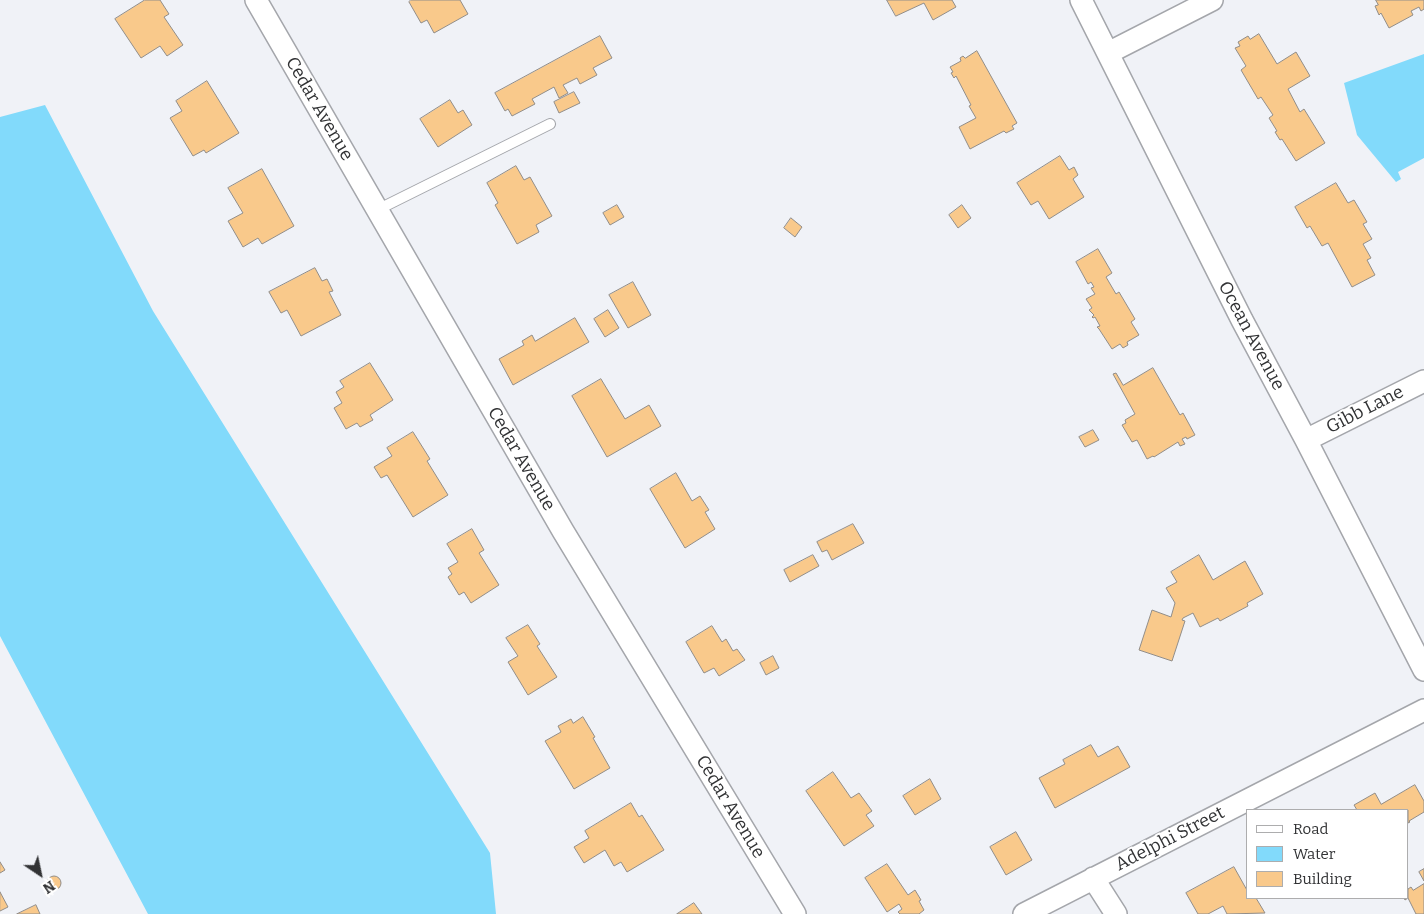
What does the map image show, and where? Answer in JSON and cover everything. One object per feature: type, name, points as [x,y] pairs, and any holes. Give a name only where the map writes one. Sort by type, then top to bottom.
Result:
[{"type":"street","name":"Cedar Avenue","points":[[256,0],[563,531],[795,914]]},
{"type":"street","name":"Ocean Avenue","points":[[1081,0],[1242,320],[1424,670]]},
{"type":"street","points":[[1108,53],[1212,0]]},
{"type":"street","name":"Gibb Lane","points":[[1306,440],[1424,381]]},
{"type":"street","name":"Adelphi Street","points":[[1024,914],[1424,710]]},
{"type":"street","points":[[1093,878],[1116,914]]},
{"type":"lane","points":[[377,210],[550,124]]},
{"type":"water","points":[[1424,54],[1424,158],[1398,172],[1401,179],[1396,182],[1357,135],[1344,83]]},
{"type":"water","points":[[45,105],[153,311],[490,853],[496,914],[148,914],[0,636],[0,117]]},
{"type":"building","points":[[145,0],[160,0],[169,14],[164,17],[183,45],[167,56],[160,46],[141,58],[115,19]]},
{"type":"building","points":[[411,0],[460,0],[468,14],[434,33],[427,20],[421,23],[409,2]]},
{"type":"building","points":[[887,0],[952,0],[956,7],[933,20],[924,3],[896,16]]},
{"type":"building","points":[[1376,0],[1424,0],[1424,9],[1421,11],[1419,7],[1411,11],[1413,15],[1389,28],[1381,13],[1379,15],[1375,6],[1378,5]]},
{"type":"building","points":[[1259,34],[1277,64],[1296,52],[1310,76],[1288,89],[1300,112],[1304,109],[1325,143],[1296,161],[1282,139],[1280,140],[1275,132],[1277,131],[1269,118],[1273,115],[1261,97],[1258,99],[1241,70],[1246,66],[1235,48],[1240,46],[1238,42],[1248,36],[1250,39]]},
{"type":"building","points":[[600,36],[612,58],[593,68],[597,75],[580,84],[577,78],[563,85],[568,93],[559,98],[554,87],[532,99],[535,104],[512,116],[508,109],[505,111],[495,93]]},
{"type":"building","points":[[977,51],[1017,123],[1012,126],[1014,129],[1006,133],[1004,131],[970,149],[959,127],[976,118],[956,76],[954,78],[951,73],[953,72],[950,67],[961,61],[960,58],[963,56],[965,58]]},
{"type":"building","points":[[207,81],[239,133],[206,153],[204,150],[193,156],[170,118],[182,111],[176,101]]},
{"type":"building","points":[[574,92],[580,103],[559,113],[554,102]]},
{"type":"building","points":[[450,100],[458,113],[463,110],[472,125],[438,147],[420,119]]},
{"type":"building","points":[[1060,156],[1069,170],[1074,167],[1078,175],[1073,179],[1084,197],[1049,219],[1038,201],[1031,205],[1017,183]]},
{"type":"building","points":[[516,166],[524,180],[530,177],[552,216],[536,225],[539,232],[517,244],[495,205],[498,203],[487,183]]},
{"type":"building","points":[[262,169],[294,226],[262,244],[258,238],[243,247],[228,221],[243,213],[228,188]]},
{"type":"building","points":[[1336,183],[1348,203],[1354,200],[1367,222],[1363,224],[1372,239],[1363,244],[1371,258],[1367,260],[1375,275],[1352,287],[1328,243],[1322,246],[1310,226],[1307,228],[1295,207]]},
{"type":"building","points":[[617,205],[624,217],[610,225],[603,213]]},
{"type":"building","points":[[962,205],[971,218],[958,228],[949,215]]},
{"type":"building","points":[[791,218],[802,227],[795,237],[784,228]]},
{"type":"building","points":[[1098,249],[1112,273],[1106,277],[1116,294],[1119,292],[1135,319],[1131,322],[1139,335],[1127,342],[1128,345],[1123,348],[1120,344],[1112,349],[1097,327],[1100,326],[1095,317],[1092,317],[1094,315],[1089,310],[1092,308],[1086,299],[1095,294],[1091,288],[1094,287],[1091,282],[1088,284],[1076,262]]},
{"type":"building","points":[[315,268],[322,281],[327,279],[333,291],[329,292],[341,315],[301,336],[287,310],[281,313],[269,292]]},
{"type":"building","points":[[633,282],[651,315],[628,328],[609,295]]},
{"type":"building","points":[[608,310],[619,328],[605,337],[594,319]]},
{"type":"building","points":[[575,318],[589,342],[513,385],[499,359],[524,345],[522,341],[532,335],[535,341]]},
{"type":"building","points":[[370,363],[393,400],[370,415],[373,420],[360,427],[357,423],[346,429],[334,408],[342,403],[336,392],[344,387],[340,381]]},
{"type":"building","points":[[1153,368],[1180,415],[1183,413],[1195,435],[1182,439],[1185,444],[1180,446],[1178,442],[1154,457],[1147,459],[1137,440],[1132,442],[1122,425],[1126,423],[1125,420],[1135,414],[1113,374],[1116,373],[1123,385]]},
{"type":"building","points":[[601,379],[625,419],[649,405],[661,426],[607,457],[572,396]]},
{"type":"building","points":[[1093,430],[1099,440],[1085,447],[1079,437]]},
{"type":"building","points":[[413,432],[430,459],[427,461],[448,495],[413,517],[387,475],[381,478],[374,467],[392,456],[387,448]]},
{"type":"building","points":[[676,473],[692,501],[700,496],[709,510],[705,512],[715,529],[685,548],[650,489]]},
{"type":"building","points":[[853,524],[864,543],[832,560],[827,550],[822,552],[817,542]]},
{"type":"building","points":[[472,529],[484,550],[479,553],[499,585],[471,603],[464,592],[459,595],[448,577],[452,574],[448,568],[458,562],[447,544]]},
{"type":"building","points":[[813,555],[819,566],[790,582],[784,570]]},
{"type":"building","points":[[1199,555],[1213,580],[1245,561],[1263,594],[1247,603],[1248,606],[1220,621],[1218,618],[1200,627],[1193,613],[1183,618],[1182,620],[1185,621],[1172,661],[1139,650],[1152,610],[1171,617],[1175,603],[1166,588],[1177,582],[1171,572]]},
{"type":"building","points":[[528,625],[540,644],[537,646],[557,677],[528,695],[508,662],[518,656],[506,638]]},
{"type":"building","points":[[712,626],[722,642],[726,639],[733,651],[737,649],[745,660],[719,676],[714,668],[704,673],[686,642]]},
{"type":"building","points":[[773,656],[779,668],[766,675],[760,663]]},
{"type":"building","points":[[583,717],[610,768],[574,789],[545,741],[561,732],[558,726],[571,719],[573,723]]},
{"type":"building","points":[[1091,745],[1098,757],[1118,746],[1130,767],[1055,808],[1039,778],[1065,764],[1063,760]]},
{"type":"building","points":[[833,772],[851,798],[859,793],[872,811],[866,815],[874,826],[844,846],[806,791]]},
{"type":"building","points":[[930,779],[941,799],[915,815],[903,796]]},
{"type":"building","points":[[1415,785],[1424,801],[1424,812],[1409,821],[1409,809],[1356,809],[1354,805],[1375,793],[1381,804]]},
{"type":"building","points":[[631,803],[639,817],[642,815],[664,850],[627,872],[621,862],[614,866],[605,850],[584,863],[574,847],[589,838],[585,831]]},
{"type":"building","points":[[1016,832],[1032,860],[1006,875],[990,847]]},
{"type":"building","points":[[0,862],[5,870],[0,873]]},
{"type":"building","points":[[887,864],[908,895],[915,890],[924,910],[919,914],[900,914],[898,912],[902,909],[899,904],[887,912],[865,878]]},
{"type":"building","points":[[1234,867],[1246,888],[1246,899],[1257,899],[1265,913],[1227,914],[1223,906],[1208,914],[1198,914],[1186,893]]},
{"type":"building","points":[[1424,869],[1424,881],[1419,872]]},
{"type":"building","points":[[54,876],[59,878],[61,883],[59,888],[54,890],[49,888],[47,883],[49,878]]},
{"type":"building","points":[[1424,884],[1424,914],[1416,914],[1408,899],[1409,888],[1411,887],[1413,890]]},
{"type":"building","points":[[0,892],[8,907],[0,911]]},
{"type":"building","points":[[694,903],[702,914],[677,914]]},
{"type":"building","points":[[36,905],[40,914],[17,914]]}]
